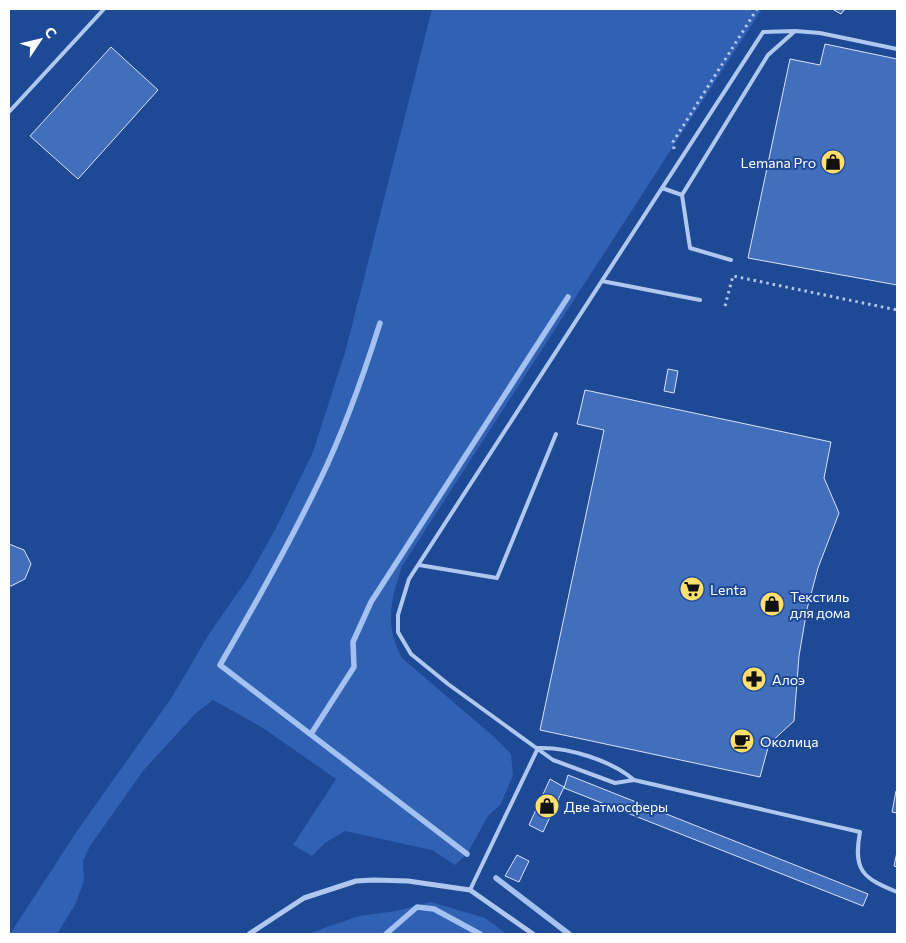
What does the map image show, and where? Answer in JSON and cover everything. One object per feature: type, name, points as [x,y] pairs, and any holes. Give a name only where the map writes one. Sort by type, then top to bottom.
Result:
[{"type":"street","points":[[249,934],[304,898],[356,881],[408,880],[470,890],[533,934]]},
{"type":"lane","points":[[9,112],[104,9]]},
{"type":"lane","points":[[731,260],[690,248],[682,195],[768,55],[795,31]]},
{"type":"lane","points":[[897,49],[820,33],[795,31],[763,32],[409,579],[398,615],[398,632],[411,654],[448,684],[553,760],[615,783],[634,780],[860,832],[856,853],[864,873],[879,884],[897,892]]},
{"type":"lane","points":[[662,188],[682,195]]},
{"type":"lane","points":[[602,281],[700,300]]},
{"type":"lane","points":[[419,566],[497,578],[556,434]]},
{"type":"lane","points":[[538,748],[558,748],[620,769],[634,780]]},
{"type":"lane","points":[[470,890],[538,748]]},
{"type":"path","points":[[726,306],[733,276],[897,310]]},
{"type":"shaded area","points":[[432,9],[762,9],[402,566],[392,602],[391,613],[391,624],[396,646],[402,658],[493,736],[511,754],[513,775],[501,804],[488,816],[467,854],[455,865],[432,850],[345,831],[325,843],[312,856],[293,845],[336,779],[263,728],[213,700],[196,713],[143,771],[90,846],[83,861],[84,880],[76,903],[57,934],[10,934],[77,831],[172,697],[209,634],[248,578],[276,528],[313,452],[346,349]]},
{"type":"shaded area","points":[[431,902],[485,918],[507,934],[307,934],[359,916],[396,911]]},
{"type":"building","points":[[832,9],[845,9],[841,14]]},
{"type":"building","name":"Lemana Pro","points":[[825,44],[897,59],[897,285],[748,258],[790,59],[820,65]]},
{"type":"building","points":[[111,47],[158,90],[78,179],[30,136]]},
{"type":"building","points":[[668,369],[678,371],[674,393],[664,391]]},
{"type":"building","name":"Lenta","points":[[585,390],[831,442],[824,478],[839,513],[818,568],[807,609],[799,656],[794,721],[769,744],[760,777],[540,730],[604,430],[577,424]]},
{"type":"building","points":[[9,544],[24,550],[31,564],[25,579],[11,586],[9,585]]},
{"type":"building","points":[[568,775],[868,894],[863,906],[564,788]]},
{"type":"building","name":"Две атмосферы","points":[[550,779],[564,787],[543,832],[529,825]]},
{"type":"building","points":[[897,791],[897,813],[892,812]]},
{"type":"building","points":[[897,852],[897,867],[894,866]]},
{"type":"building","points":[[517,855],[529,861],[519,882],[505,876]]},
{"type":"waterway","points":[[311,734],[354,667],[353,642],[371,602],[568,297]]},
{"type":"waterway","points":[[380,323],[352,404],[328,463],[284,551],[220,665],[467,854]]},
{"type":"waterway","points":[[496,878],[569,934]]},
{"type":"waterway","points":[[386,934],[417,907],[434,909],[480,934]]},
{"type":"place","name":"Lemana Pro","points":[[833,162]]},
{"type":"place","name":"Lenta","points":[[692,589]]},
{"type":"place","name":"Текстиль для дома","points":[[772,604]]},
{"type":"place","name":"Алоэ","points":[[754,679]]},
{"type":"place","name":"Околица","points":[[742,741]]},
{"type":"place","name":"Две атмосферы","points":[[547,806]]}]
